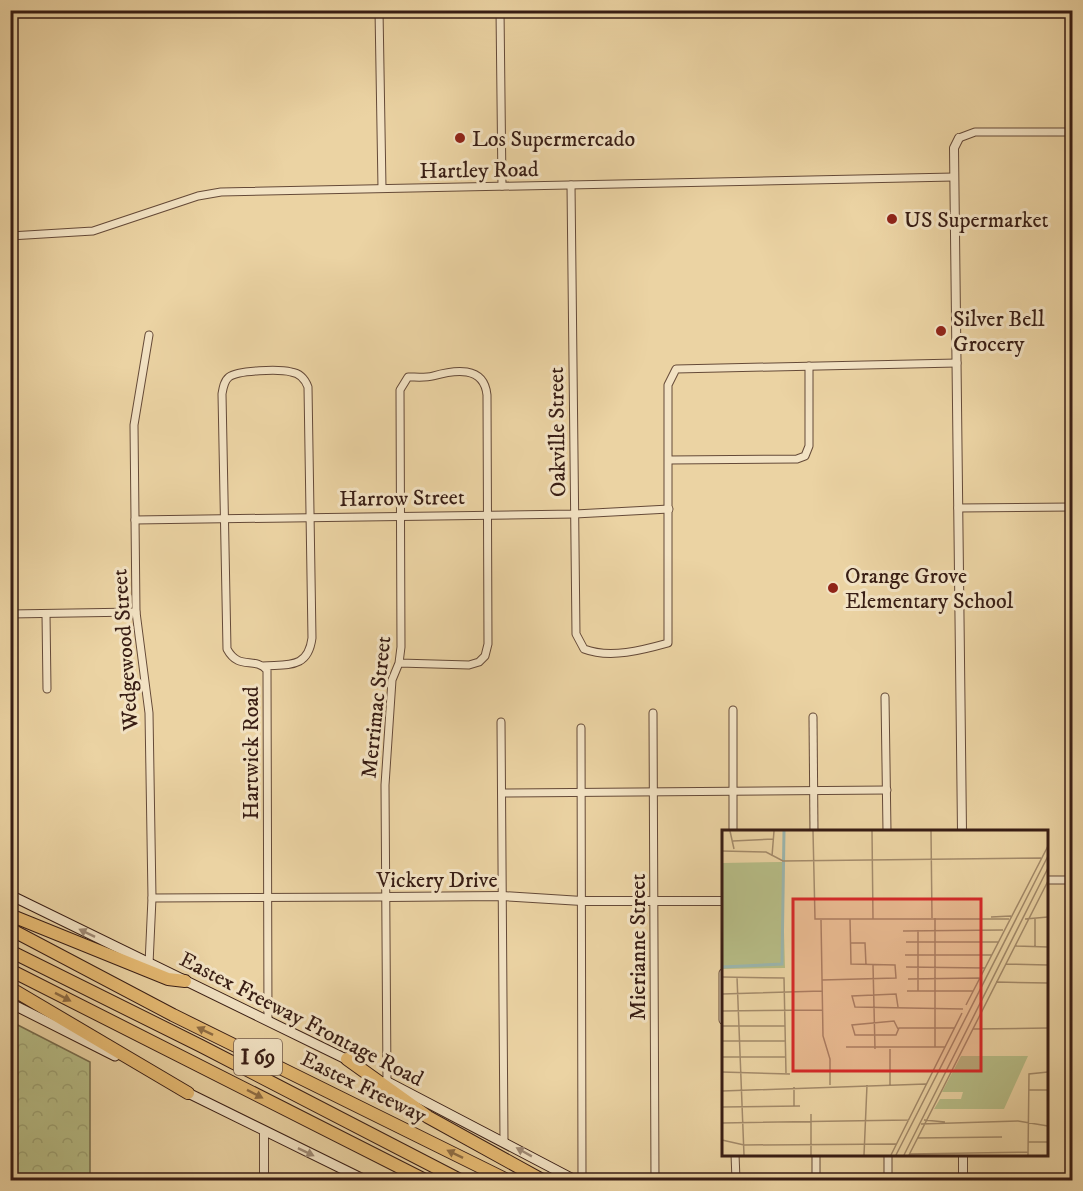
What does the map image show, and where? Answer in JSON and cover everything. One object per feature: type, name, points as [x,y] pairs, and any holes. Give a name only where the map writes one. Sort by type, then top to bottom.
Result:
[{"type":"highway","points":[[10,915],[168,979],[185,981]]},
{"type":"highway","name":"Eastex Freeway","points":[[10,929],[173,1015],[507,1180]]},
{"type":"highway","name":"I 69","points":[[10,951],[460,1180]]},
{"type":"highway","name":"I 69","points":[[10,970],[425,1180]]},
{"type":"highway","points":[[10,988],[188,1093]]},
{"type":"highway","points":[[347,1059],[428,1117],[542,1180]]},
{"type":"main road","name":"Eastex Freeway Frontage Road","points":[[10,895],[347,1059],[575,1180]]},
{"type":"main road","points":[[10,1003],[264,1132],[365,1180]]},
{"type":"street","points":[[379,10],[382,188]]},
{"type":"street","points":[[500,10],[502,186]]},
{"type":"street","points":[[962,830],[954,148],[959,138],[975,132],[1072,132]]},
{"type":"street","name":"Hartley Road","points":[[10,236],[93,231],[198,196],[220,192],[954,177]]},
{"type":"street","name":"Oakville Street","points":[[571,185],[577,640],[584,649],[610,652],[638,651],[668,643],[669,510]]},
{"type":"street","name":"Wedgewood Street","points":[[148,335],[134,425],[136,612],[149,713],[152,898],[149,964]]},
{"type":"street","points":[[669,510],[668,385],[676,369],[957,363]]},
{"type":"street","points":[[669,459],[797,459],[805,456],[809,446],[810,366]]},
{"type":"street","name":"Hartwick Road","points":[[268,1021],[267,670],[263,666],[240,663],[232,658],[227,649],[223,518],[223,385],[229,376],[270,372],[297,374],[305,380],[308,387],[311,517]]},
{"type":"street","name":"Merrimac Street","points":[[387,1082],[386,785],[392,680],[399,663],[399,403],[403,382],[408,377],[432,376],[446,372],[472,373],[481,379],[486,389],[486,514]]},
{"type":"street","points":[[958,508],[1072,507]]},
{"type":"street","name":"Harrow Street","points":[[135,520],[575,514],[669,510]]},
{"type":"street","points":[[399,663],[470,665],[479,662],[485,656],[488,644],[489,595],[486,514]]},
{"type":"street","points":[[263,666],[294,664],[302,661],[310,649],[311,517]]},
{"type":"street","points":[[10,614],[136,612]]},
{"type":"street","points":[[46,614],[47,690]]},
{"type":"street","points":[[885,697],[887,830]]},
{"type":"street","points":[[733,710],[734,830]]},
{"type":"street","name":"Mierianne Street","points":[[653,712],[655,1180]]},
{"type":"street","points":[[813,717],[814,830]]},
{"type":"street","points":[[501,722],[504,1141]]},
{"type":"street","points":[[581,728],[582,1180]]},
{"type":"street","points":[[502,793],[887,790]]},
{"type":"street","points":[[1047,880],[1072,880]]},
{"type":"street","name":"Vickery Drive","points":[[152,898],[502,896],[582,901],[722,901]]},
{"type":"street","points":[[264,1132],[264,1180]]},
{"type":"street","points":[[735,1155],[736,1180]]},
{"type":"street","points":[[816,1155],[816,1180]]},
{"type":"street","points":[[888,1155],[888,1180]]},
{"type":"street","points":[[963,1155],[963,1180]]},
{"type":"green space","points":[[10,1021],[90,1062],[90,1180],[11,1180]]},
{"type":"place","name":"Los Supermercado","points":[[460,138]]},
{"type":"place","name":"US Supermarket","points":[[892,219]]},
{"type":"place","name":"Silver Bell Grocery","points":[[941,331]]},
{"type":"place","name":"Orange Grove Elementary School","points":[[833,588]]}]
